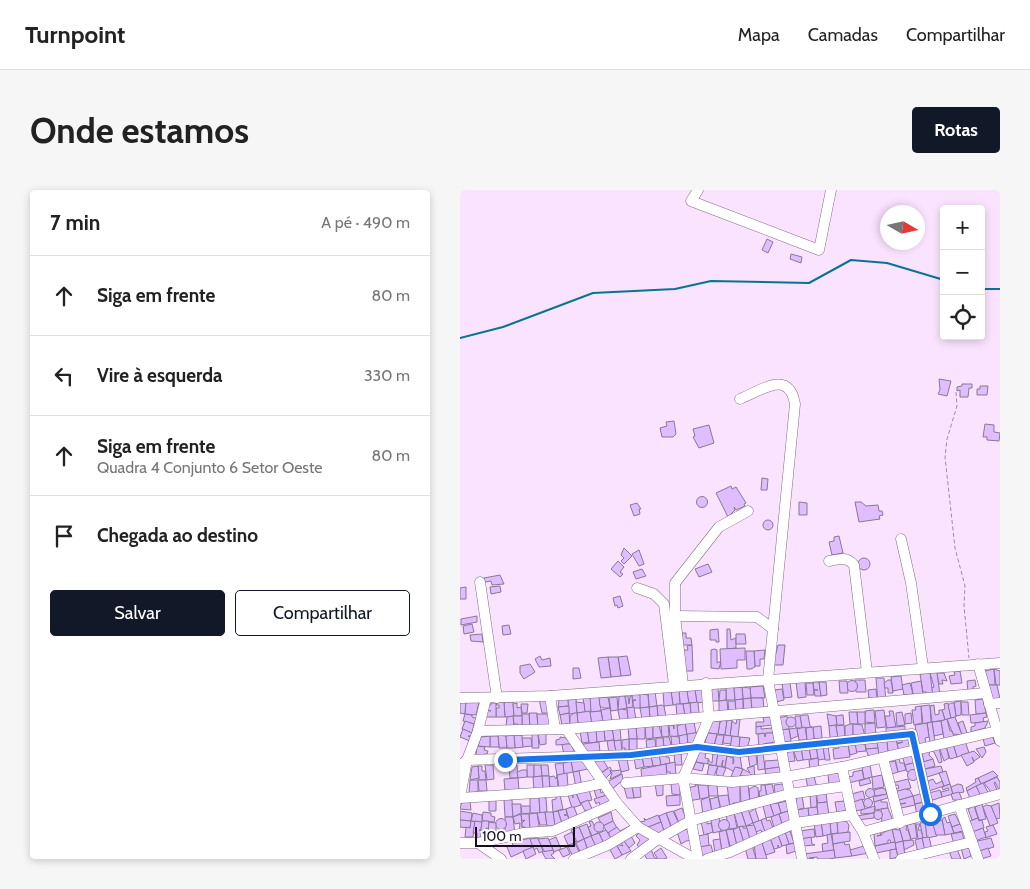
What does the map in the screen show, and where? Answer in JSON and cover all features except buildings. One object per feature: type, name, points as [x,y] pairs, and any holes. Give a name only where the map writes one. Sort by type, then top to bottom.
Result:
[{"type":"street","points":[[698,190],[691,201],[819,250],[831,190]]},
{"type":"street","points":[[740,399],[776,384],[788,385],[793,390],[795,404],[768,680],[779,746],[802,859]]},
{"type":"street","points":[[679,685],[675,583],[686,566],[719,527],[748,511]]},
{"type":"street","points":[[900,539],[911,583],[923,667]]},
{"type":"street","points":[[829,562],[842,558],[850,560],[854,565],[867,672]]},
{"type":"street","points":[[480,582],[497,698]]},
{"type":"street","points":[[637,588],[654,594],[664,604],[679,685]]},
{"type":"street","points":[[675,616],[756,617],[765,614],[776,598]]},
{"type":"street","points":[[756,617],[773,629]]},
{"type":"street","points":[[460,698],[550,696],[923,667],[1000,663]]},
{"type":"street","points":[[626,783],[683,778],[732,782],[785,777],[842,767],[916,749],[998,736],[995,703],[986,693],[973,665]]},
{"type":"street","points":[[697,859],[683,778],[709,718],[706,683]]},
{"type":"street","points":[[478,731],[566,729],[986,693]]},
{"type":"street","points":[[550,696],[555,729]]},
{"type":"street","points":[[486,698],[478,731],[463,763],[460,798],[566,791],[604,783]]},
{"type":"street","points":[[566,729],[617,803],[638,827],[697,859]]},
{"type":"street","points":[[463,763],[631,755],[697,747],[739,752],[779,746],[912,734],[930,814]]},
{"type":"street","points":[[883,758],[900,823]]},
{"type":"street","points":[[842,767],[852,815],[863,832],[874,859]]},
{"type":"street","points":[[631,859],[658,839],[690,821],[789,794],[846,786]]},
{"type":"street","points":[[863,832],[1000,794]]},
{"type":"street","points":[[460,843],[478,843],[524,832],[553,831],[617,803]]},
{"type":"street","points":[[959,806],[978,859]]},
{"type":"street","points":[[706,859],[730,852],[795,823],[852,815]]},
{"type":"street","points":[[574,859],[608,845],[638,827]]},
{"type":"street","points":[[901,859],[972,842]]},
{"type":"street","points":[[478,843],[501,859]]},
{"type":"path","points":[[956,392],[957,406],[947,439],[945,457],[955,548],[965,586],[966,630],[973,665]]},
{"type":"waterway","points":[[460,338],[503,327],[593,293],[675,289],[711,281],[809,283],[851,260],[887,263],[940,279]]},
{"type":"waterway","points":[[985,289],[1000,289]]},
{"type":"route","points":[[505,760],[631,755],[697,747],[739,752],[779,746],[912,734],[930,814]]}]
